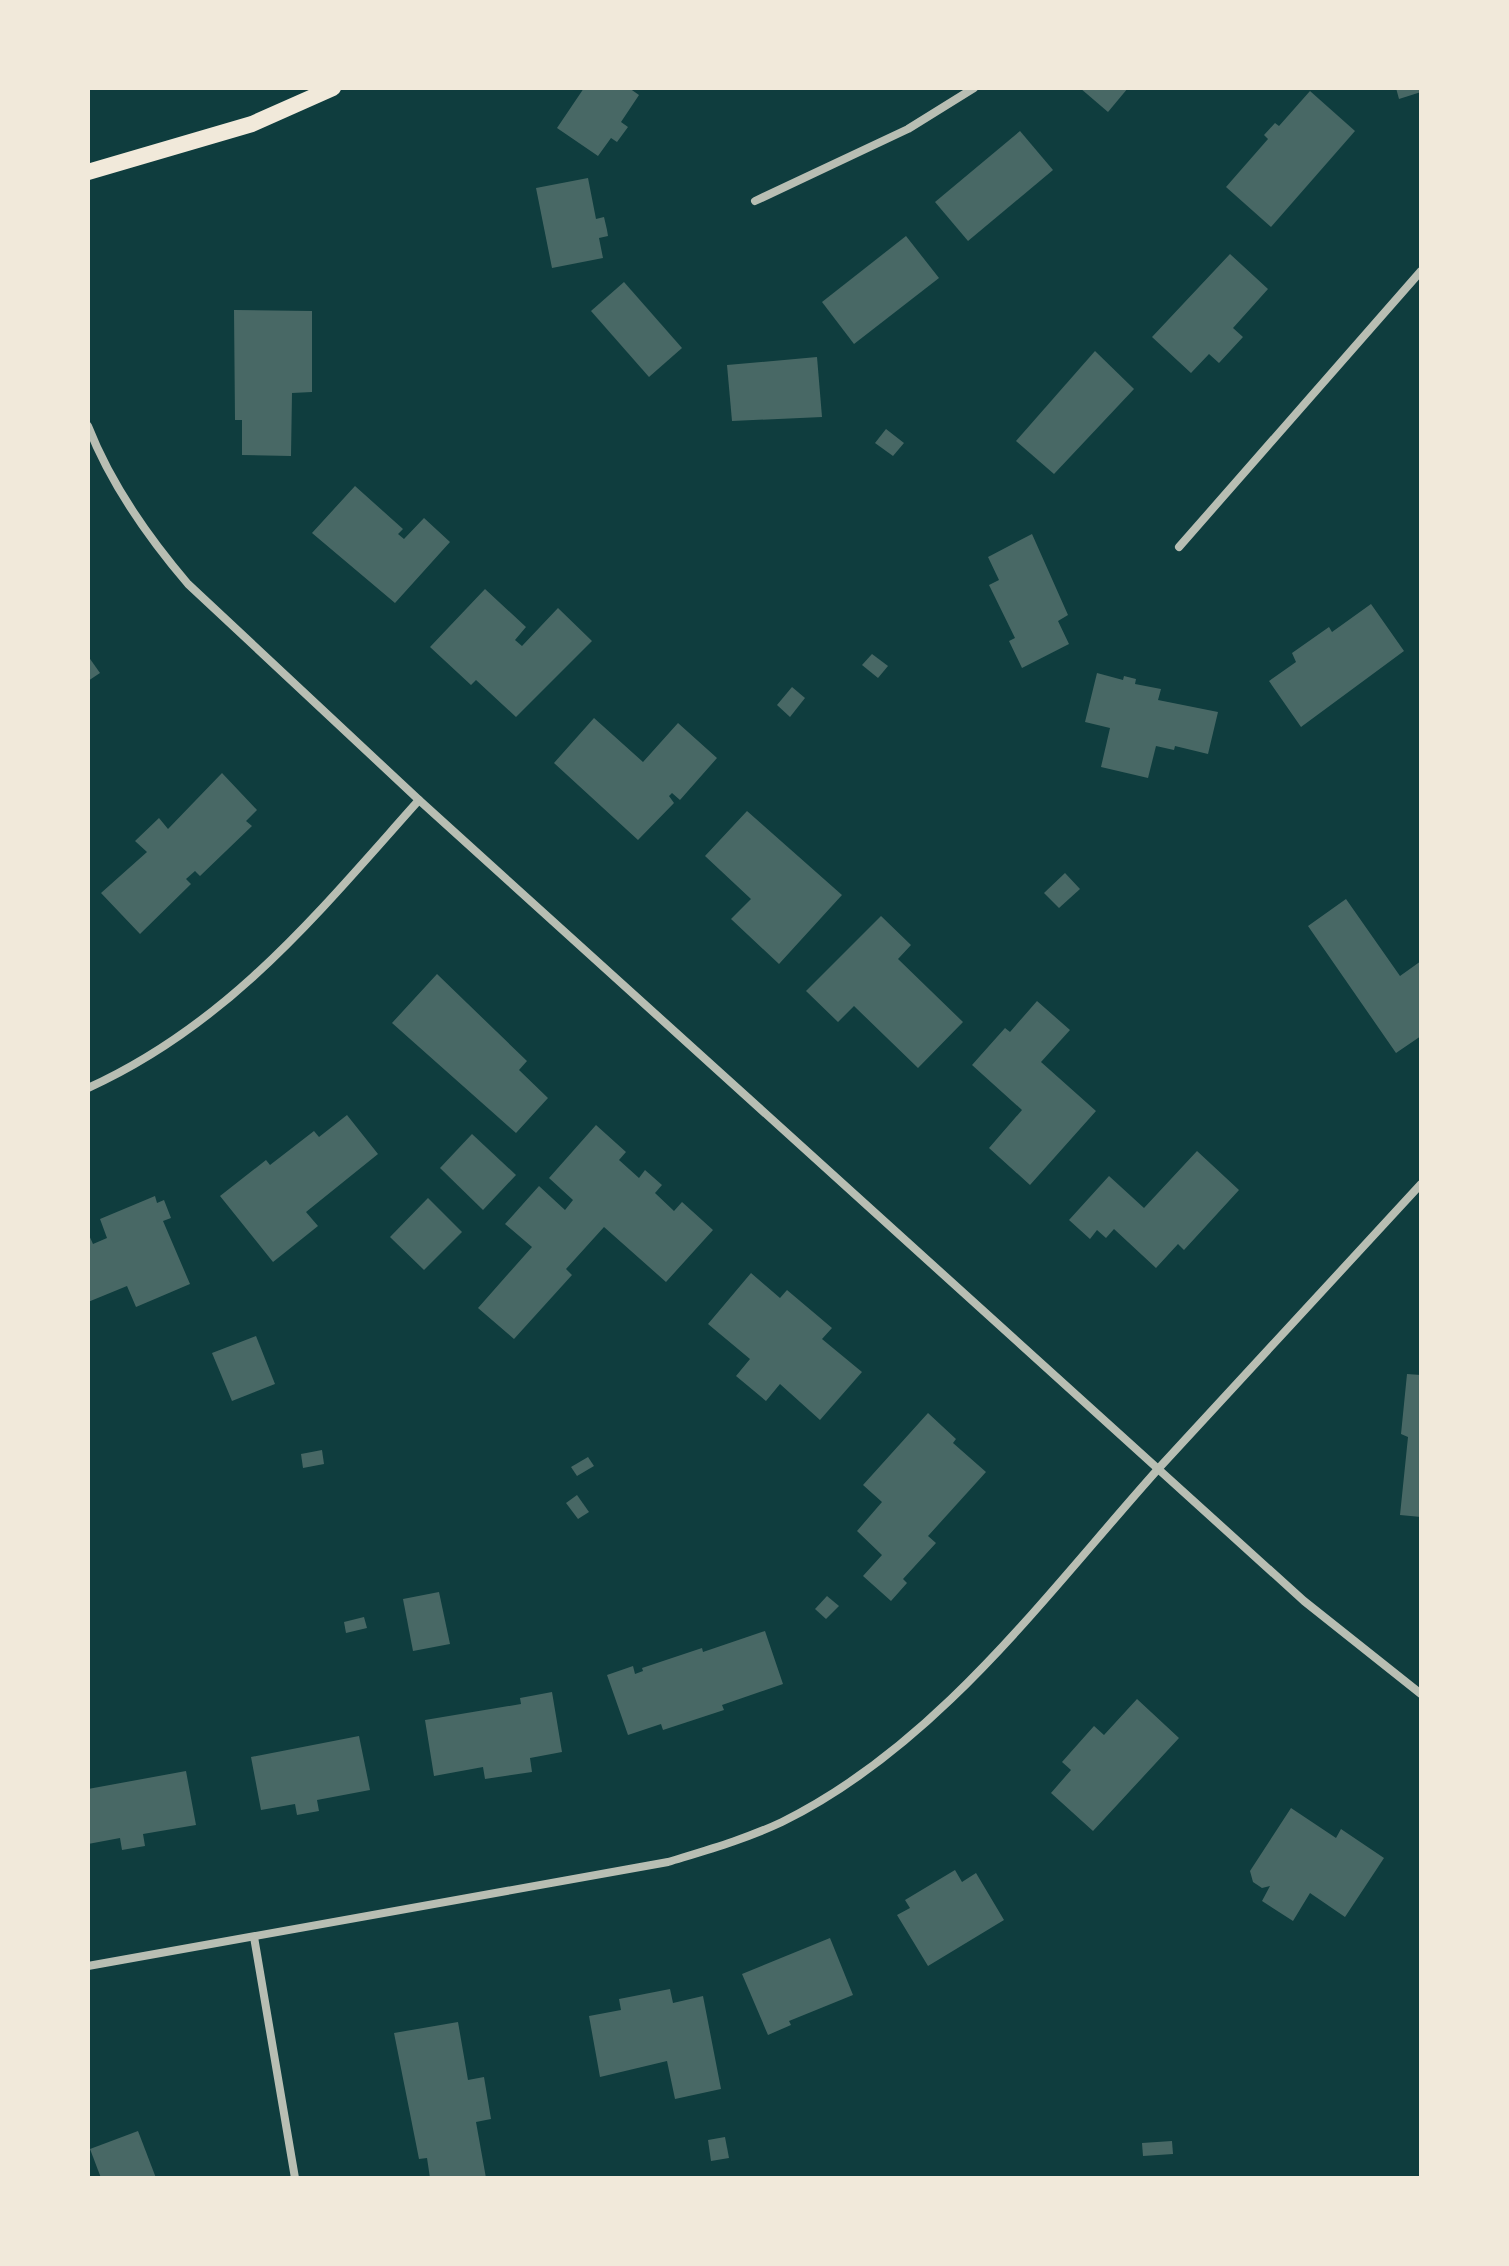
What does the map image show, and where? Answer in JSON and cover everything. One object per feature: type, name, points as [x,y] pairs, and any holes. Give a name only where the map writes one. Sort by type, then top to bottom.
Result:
[{"type":"main road","points":[[88,172],[252,124],[333,88]]},
{"type":"street","points":[[755,201],[908,129],[974,88]]},
{"type":"street","points":[[1179,547],[1421,271]]},
{"type":"street","points":[[88,426],[100,456],[127,504],[188,584],[419,800],[1304,1601],[1421,1694]]},
{"type":"street","points":[[88,1088],[167,1045],[232,999],[302,930],[419,800]]},
{"type":"street","points":[[88,1966],[668,1862],[725,1845],[782,1822],[836,1791],[896,1747],[950,1698],[1032,1613],[1160,1468],[1421,1184]]},
{"type":"street","points":[[254,1937],[295,2178]]},
{"type":"building","points":[[584,88],[629,88],[639,95],[621,122],[628,127],[617,142],[611,138],[598,156],[557,128]]},
{"type":"building","points":[[1080,88],[1128,88],[1108,112]]},
{"type":"building","points":[[1396,88],[1421,88],[1421,92],[1399,99]]},
{"type":"building","points":[[1310,91],[1355,131],[1271,227],[1226,187],[1268,139],[1264,135],[1275,123],[1279,126]]},
{"type":"building","points":[[1020,131],[1053,170],[968,241],[935,202]]},
{"type":"building","points":[[588,178],[596,219],[604,217],[607,230],[608,236],[599,238],[603,258],[552,268],[536,188]]},
{"type":"building","points":[[906,236],[939,278],[854,344],[822,302]]},
{"type":"building","points":[[1230,254],[1268,289],[1233,328],[1243,337],[1219,363],[1209,354],[1191,373],[1152,337]]},
{"type":"building","points":[[624,282],[682,348],[649,377],[591,311]]},
{"type":"building","points":[[234,310],[312,311],[312,392],[292,393],[291,456],[242,455],[242,420],[235,420]]},
{"type":"building","points":[[1095,351],[1134,389],[1054,474],[1016,441]]},
{"type":"building","points":[[817,357],[822,417],[732,421],[727,365]]},
{"type":"building","points":[[886,429],[904,443],[893,456],[875,443]]},
{"type":"building","points":[[355,486],[403,529],[398,534],[404,539],[424,518],[450,542],[395,603],[312,533]]},
{"type":"building","points":[[1032,534],[1068,615],[1058,621],[1069,644],[1022,668],[1009,641],[1015,638],[989,585],[999,580],[988,557]]},
{"type":"building","points":[[485,589],[526,627],[515,640],[522,646],[558,608],[592,641],[516,717],[476,680],[471,685],[430,647]]},
{"type":"building","points":[[1371,604],[1404,651],[1301,727],[1269,681],[1296,662],[1292,653],[1329,627],[1332,632]]},
{"type":"building","points":[[872,654],[888,666],[878,678],[862,665]]},
{"type":"building","points":[[88,656],[100,673],[88,681]]},
{"type":"building","points":[[1097,673],[1123,680],[1124,676],[1136,679],[1135,684],[1161,689],[1158,700],[1218,712],[1208,754],[1175,746],[1174,750],[1156,746],[1148,778],[1101,767],[1110,728],[1085,722]]},
{"type":"building","points":[[792,687],[805,698],[790,717],[777,705]]},
{"type":"building","points":[[594,718],[643,762],[678,723],[717,758],[680,800],[672,793],[669,796],[674,803],[638,840],[554,763]]},
{"type":"building","points":[[222,773],[257,810],[246,821],[252,826],[200,876],[195,871],[186,879],[191,884],[140,934],[101,893],[147,852],[135,841],[159,818],[168,829]]},
{"type":"building","points":[[747,811],[842,895],[779,964],[731,919],[751,899],[705,856]]},
{"type":"building","points":[[1065,873],[1080,889],[1059,908],[1044,893]]},
{"type":"building","points":[[1346,899],[1400,976],[1421,961],[1421,1036],[1396,1053],[1308,926]]},
{"type":"building","points":[[881,916],[911,945],[898,959],[963,1022],[918,1068],[854,1006],[838,1022],[806,991]]},
{"type":"building","points":[[437,974],[527,1061],[519,1070],[548,1098],[516,1133],[392,1023]]},
{"type":"building","points":[[1037,1001],[1070,1030],[1041,1062],[1096,1111],[1030,1185],[989,1148],[1022,1110],[972,1065],[1005,1028],[1010,1032]]},
{"type":"building","points":[[347,1115],[378,1154],[306,1212],[318,1226],[273,1262],[220,1196],[266,1160],[270,1165],[314,1131],[319,1137]]},
{"type":"building","points":[[596,1125],[626,1152],[619,1160],[639,1178],[645,1170],[662,1185],[655,1193],[674,1211],[682,1202],[713,1230],[666,1282],[604,1227],[566,1269],[572,1275],[514,1339],[478,1308],[532,1247],[505,1224],[539,1186],[565,1210],[573,1200],[549,1178]]},
{"type":"building","points":[[472,1134],[516,1175],[483,1210],[440,1168]]},
{"type":"building","points":[[1197,1151],[1239,1190],[1184,1250],[1178,1244],[1156,1268],[1114,1229],[1106,1238],[1097,1230],[1090,1239],[1069,1220],[1109,1176],[1144,1208]]},
{"type":"building","points":[[155,1196],[157,1203],[164,1200],[171,1218],[163,1221],[190,1284],[136,1307],[127,1286],[88,1302],[88,1233],[93,1244],[107,1238],[100,1219]]},
{"type":"building","points":[[428,1198],[462,1232],[424,1270],[390,1237]]},
{"type":"building","points":[[751,1273],[780,1298],[787,1290],[832,1328],[822,1339],[862,1372],[820,1420],[780,1384],[766,1401],[736,1376],[750,1359],[708,1324]]},
{"type":"building","points":[[256,1336],[275,1384],[232,1401],[212,1353]]},
{"type":"building","points":[[1407,1374],[1421,1375],[1421,1517],[1400,1515],[1408,1437],[1401,1434]]},
{"type":"building","points":[[928,1413],[956,1439],[953,1443],[986,1472],[928,1536],[936,1543],[903,1579],[907,1583],[891,1601],[863,1576],[882,1555],[857,1531],[882,1502],[863,1485]]},
{"type":"building","points":[[322,1450],[324,1464],[303,1468],[301,1454]]},
{"type":"building","points":[[588,1457],[594,1466],[577,1476],[571,1467]]},
{"type":"building","points":[[577,1495],[589,1512],[578,1519],[566,1503]]},
{"type":"building","points":[[439,1592],[450,1644],[413,1651],[403,1599]]},
{"type":"building","points":[[827,1596],[839,1606],[826,1619],[815,1609]]},
{"type":"building","points":[[364,1617],[367,1628],[346,1633],[344,1622]]},
{"type":"building","points":[[765,1631],[783,1684],[722,1705],[724,1710],[663,1730],[661,1724],[628,1735],[607,1675],[633,1666],[635,1674],[643,1671],[642,1668],[702,1648],[703,1652]]},
{"type":"building","points":[[552,1692],[562,1752],[530,1758],[532,1772],[485,1779],[483,1767],[434,1776],[425,1720],[521,1704],[520,1698]]},
{"type":"building","points":[[1137,1699],[1179,1738],[1093,1831],[1051,1793],[1071,1770],[1062,1762],[1094,1726],[1104,1735]]},
{"type":"building","points":[[359,1736],[370,1790],[317,1800],[319,1811],[297,1815],[295,1804],[261,1810],[251,1757]]},
{"type":"building","points":[[186,1771],[196,1825],[143,1834],[145,1846],[122,1850],[120,1838],[88,1844],[88,1789]]},
{"type":"building","points":[[1291,1808],[1336,1838],[1341,1829],[1384,1858],[1345,1917],[1310,1893],[1293,1921],[1262,1901],[1270,1886],[1262,1888],[1253,1882],[1250,1871]]},
{"type":"building","points":[[955,1870],[962,1882],[976,1873],[1004,1920],[928,1966],[897,1915],[910,1908],[905,1900]]},
{"type":"building","points":[[830,1938],[853,1995],[789,2021],[791,2025],[768,2035],[742,1974]]},
{"type":"building","points":[[670,1989],[673,2003],[703,1996],[721,2089],[675,2099],[667,2061],[600,2077],[589,2016],[621,2010],[619,1999]]},
{"type":"building","points":[[458,2022],[468,2080],[484,2077],[491,2119],[476,2122],[486,2178],[430,2178],[427,2158],[419,2159],[394,2033]]},
{"type":"building","points":[[138,2131],[156,2178],[101,2178],[90,2149]]},
{"type":"building","points":[[725,2137],[729,2158],[711,2161],[708,2140]]},
{"type":"building","points":[[1172,2141],[1173,2154],[1143,2156],[1142,2143]]}]
